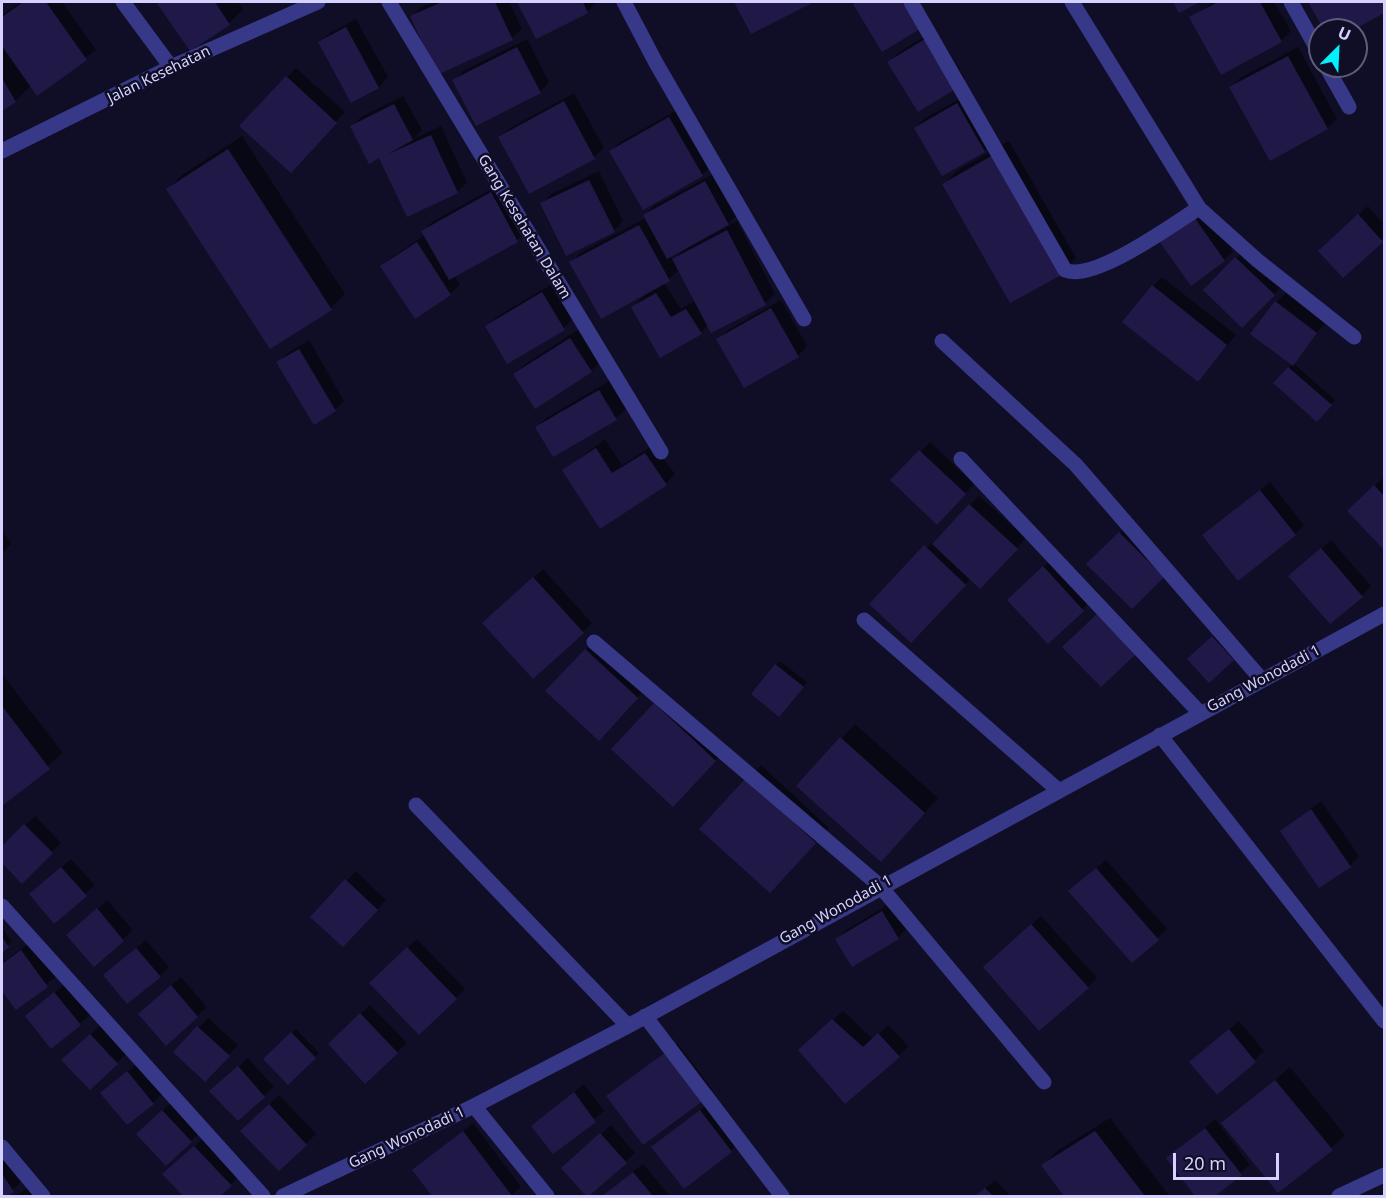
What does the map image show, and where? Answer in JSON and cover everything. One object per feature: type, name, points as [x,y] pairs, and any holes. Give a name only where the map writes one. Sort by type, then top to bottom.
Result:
[{"type":"street","points":[[123,2],[171,67]]},
{"type":"street","name":"Jalan Kesehatan","points":[[2,152],[171,67],[318,2]]},
{"type":"street","name":"Gang Kesehatan Dalam","points":[[389,2],[661,452]]},
{"type":"street","points":[[624,2],[656,63],[804,319]]},
{"type":"street","points":[[911,2],[1065,270],[1075,273],[1107,263],[1199,208]]},
{"type":"street","points":[[1072,2],[1199,208],[1257,260],[1354,337]]},
{"type":"street","points":[[1291,2],[1308,32]]},
{"type":"street","points":[[1333,78],[1349,107]]},
{"type":"street","points":[[942,341],[1076,465],[1262,680]]},
{"type":"street","points":[[961,459],[1200,714]]},
{"type":"street","name":"Gang Wonodadi 1","points":[[283,1197],[474,1106],[628,1026],[880,886],[1384,614]]},
{"type":"street","points":[[864,620],[1058,790]]},
{"type":"street","points":[[594,642],[880,886],[1044,1082]]},
{"type":"street","points":[[1160,735],[1384,1021]]},
{"type":"street","points":[[416,805],[628,1026]]},
{"type":"street","points":[[2,906],[263,1197]]},
{"type":"street","points":[[645,1016],[782,1197]]},
{"type":"street","points":[[474,1106],[547,1197]]},
{"type":"street","points":[[2,1147],[43,1197]]},
{"type":"street","points":[[1339,1197],[1382,1181]]},
{"type":"building","points":[[23,2],[46,2],[87,60],[37,96],[2,46],[2,17]]},
{"type":"building","points":[[156,2],[215,2],[230,25],[190,51]]},
{"type":"building","points":[[442,2],[495,2],[513,40],[437,75],[410,16]]},
{"type":"building","points":[[517,2],[583,2],[588,13],[536,39]]},
{"type":"building","points":[[734,2],[814,2],[751,34]]},
{"type":"building","points":[[856,2],[904,2],[920,29],[882,52],[853,4]]},
{"type":"building","points":[[1173,2],[1200,2],[1179,13]]},
{"type":"building","points":[[1218,2],[1260,2],[1282,42],[1221,75],[1189,17]]},
{"type":"building","points":[[1308,2],[1384,2],[1384,13],[1368,22],[1368,18],[1317,18]]},
{"type":"building","points":[[346,27],[379,88],[351,103],[318,42]]},
{"type":"building","points":[[925,39],[957,88],[918,112],[887,62]]},
{"type":"building","points":[[517,47],[541,93],[476,126],[452,80]]},
{"type":"building","points":[[1288,56],[1328,129],[1270,161],[1229,87]]},
{"type":"building","points":[[286,76],[337,123],[291,173],[239,126]]},
{"type":"building","points":[[2,78],[16,102],[2,111]]},
{"type":"building","points":[[564,101],[595,159],[529,194],[498,137]]},
{"type":"building","points":[[957,103],[985,152],[942,176],[914,128]]},
{"type":"building","points":[[394,104],[413,140],[388,154],[431,135],[458,193],[407,217],[379,158],[369,164],[350,126]]},
{"type":"building","points":[[669,117],[703,176],[643,210],[609,151]]},
{"type":"building","points":[[228,149],[332,310],[270,349],[166,189]]},
{"type":"building","points":[[995,154],[1063,274],[1010,303],[942,184]]},
{"type":"building","points":[[589,180],[615,232],[566,256],[540,203]]},
{"type":"building","points":[[705,181],[729,225],[667,259],[643,215]]},
{"type":"building","points":[[491,192],[518,242],[449,280],[421,231]]},
{"type":"building","points":[[1358,214],[1383,242],[1343,278],[1318,251]]},
{"type":"building","points":[[1194,217],[1225,261],[1191,286],[1159,241]]},
{"type":"building","points":[[639,225],[670,281],[601,319],[569,262]]},
{"type":"building","points":[[727,230],[766,305],[711,333],[672,259]]},
{"type":"building","points":[[417,242],[451,295],[415,319],[380,266]]},
{"type":"building","points":[[1235,257],[1275,295],[1242,328],[1203,290]]},
{"type":"building","points":[[1152,285],[1227,345],[1198,382],[1122,322]]},
{"type":"building","points":[[542,292],[565,330],[507,364],[485,326]]},
{"type":"building","points":[[656,293],[671,317],[686,309],[702,334],[660,358],[631,307]]},
{"type":"building","points":[[1275,301],[1317,333],[1293,366],[1250,334]]},
{"type":"building","points":[[771,308],[799,357],[744,388],[716,339]]},
{"type":"building","points":[[570,338],[592,372],[535,409],[513,374]]},
{"type":"building","points":[[299,349],[336,411],[314,425],[276,362]]},
{"type":"building","points":[[1288,367],[1332,405],[1317,422],[1273,383]]},
{"type":"building","points":[[599,390],[617,420],[553,457],[535,427]]},
{"type":"building","points":[[596,448],[612,473],[645,453],[667,485],[600,529],[562,470]]},
{"type":"building","points":[[919,450],[966,494],[937,525],[890,480]]},
{"type":"building","points":[[1374,485],[1384,496],[1384,550],[1347,511]]},
{"type":"building","points":[[1260,490],[1296,535],[1238,581],[1202,535]]},
{"type":"building","points":[[969,504],[1018,549],[980,589],[932,544]]},
{"type":"building","points":[[1119,532],[1164,577],[1132,609],[1086,564]]},
{"type":"building","points":[[924,545],[966,585],[911,643],[869,604]]},
{"type":"building","points":[[1321,548],[1363,597],[1330,624],[1288,576]]},
{"type":"building","points":[[1043,566],[1084,611],[1048,644],[1007,600]]},
{"type":"building","points":[[533,577],[584,633],[533,679],[482,623]]},
{"type":"building","points":[[1097,614],[1136,654],[1101,687],[1062,647]]},
{"type":"building","points":[[1212,636],[1234,660],[1209,683],[1187,659]]},
{"type":"building","points":[[585,649],[638,698],[599,741],[545,691]]},
{"type":"building","points":[[775,664],[804,687],[779,717],[751,694]]},
{"type":"building","points":[[654,703],[716,761],[673,807],[611,749]]},
{"type":"building","points":[[2,706],[50,769],[2,806]]},
{"type":"building","points":[[840,737],[925,813],[881,862],[796,786]]},
{"type":"building","points":[[746,778],[816,843],[770,893],[699,829]]},
{"type":"building","points":[[1311,809],[1351,867],[1319,888],[1280,831]]},
{"type":"building","points":[[24,824],[53,853],[22,884],[2,863],[2,846]]},
{"type":"building","points":[[61,867],[87,896],[54,924],[29,894]]},
{"type":"building","points":[[1096,868],[1159,940],[1132,963],[1068,891]]},
{"type":"building","points":[[345,879],[378,910],[343,947],[310,917]]},
{"type":"building","points":[[97,908],[124,941],[94,967],[66,935]]},
{"type":"building","points":[[882,911],[899,939],[852,967],[835,939]]},
{"type":"building","points":[[1031,924],[1089,988],[1039,1031],[983,967]]},
{"type":"building","points":[[2,937],[9,947],[2,953]]},
{"type":"building","points":[[407,947],[457,999],[419,1035],[369,983]]},
{"type":"building","points":[[136,948],[161,977],[127,1004],[103,975]]},
{"type":"building","points":[[21,950],[48,987],[16,1010],[2,991],[2,964]]},
{"type":"building","points":[[171,985],[198,1017],[166,1046],[138,1014]]},
{"type":"building","points":[[54,992],[81,1025],[51,1049],[25,1016]]},
{"type":"building","points":[[360,1013],[398,1053],[365,1084],[328,1044]]},
{"type":"building","points":[[832,1019],[863,1047],[878,1033],[900,1057],[845,1104],[798,1050]]},
{"type":"building","points":[[197,1026],[230,1056],[205,1082],[173,1052]]},
{"type":"building","points":[[1229,1029],[1256,1062],[1217,1095],[1189,1062]]},
{"type":"building","points":[[291,1032],[316,1058],[288,1085],[263,1059]]},
{"type":"building","points":[[90,1034],[118,1064],[90,1090],[61,1060]]},
{"type":"building","points":[[667,1051],[704,1100],[643,1145],[606,1096]]},
{"type":"building","points":[[238,1066],[265,1097],[238,1121],[209,1091]]},
{"type":"building","points":[[127,1071],[154,1104],[127,1125],[100,1093]]},
{"type":"building","points":[[1275,1080],[1333,1150],[1278,1193],[1221,1123]]},
{"type":"building","points":[[574,1092],[596,1122],[553,1154],[531,1126]]},
{"type":"building","points":[[269,1104],[307,1145],[279,1171],[240,1131]]},
{"type":"building","points":[[162,1110],[192,1142],[166,1166],[136,1134]]},
{"type":"building","points":[[700,1110],[732,1152],[684,1189],[651,1147]]},
{"type":"building","points":[[1205,1128],[1242,1175],[1215,1196],[1195,1196],[1166,1158]]},
{"type":"building","points":[[463,1131],[512,1196],[432,1196],[412,1170]]},
{"type":"building","points":[[1095,1131],[1145,1196],[1064,1196],[1041,1165]]},
{"type":"building","points":[[600,1133],[627,1163],[589,1196],[586,1196],[561,1168]]},
{"type":"building","points":[[194,1146],[232,1186],[220,1196],[183,1196],[162,1174]]},
{"type":"building","points":[[633,1172],[653,1196],[602,1196]]},
{"type":"building","points":[[2,1174],[14,1192],[7,1196],[2,1196]]},
{"type":"building","points":[[985,1188],[993,1196],[975,1196]]}]
